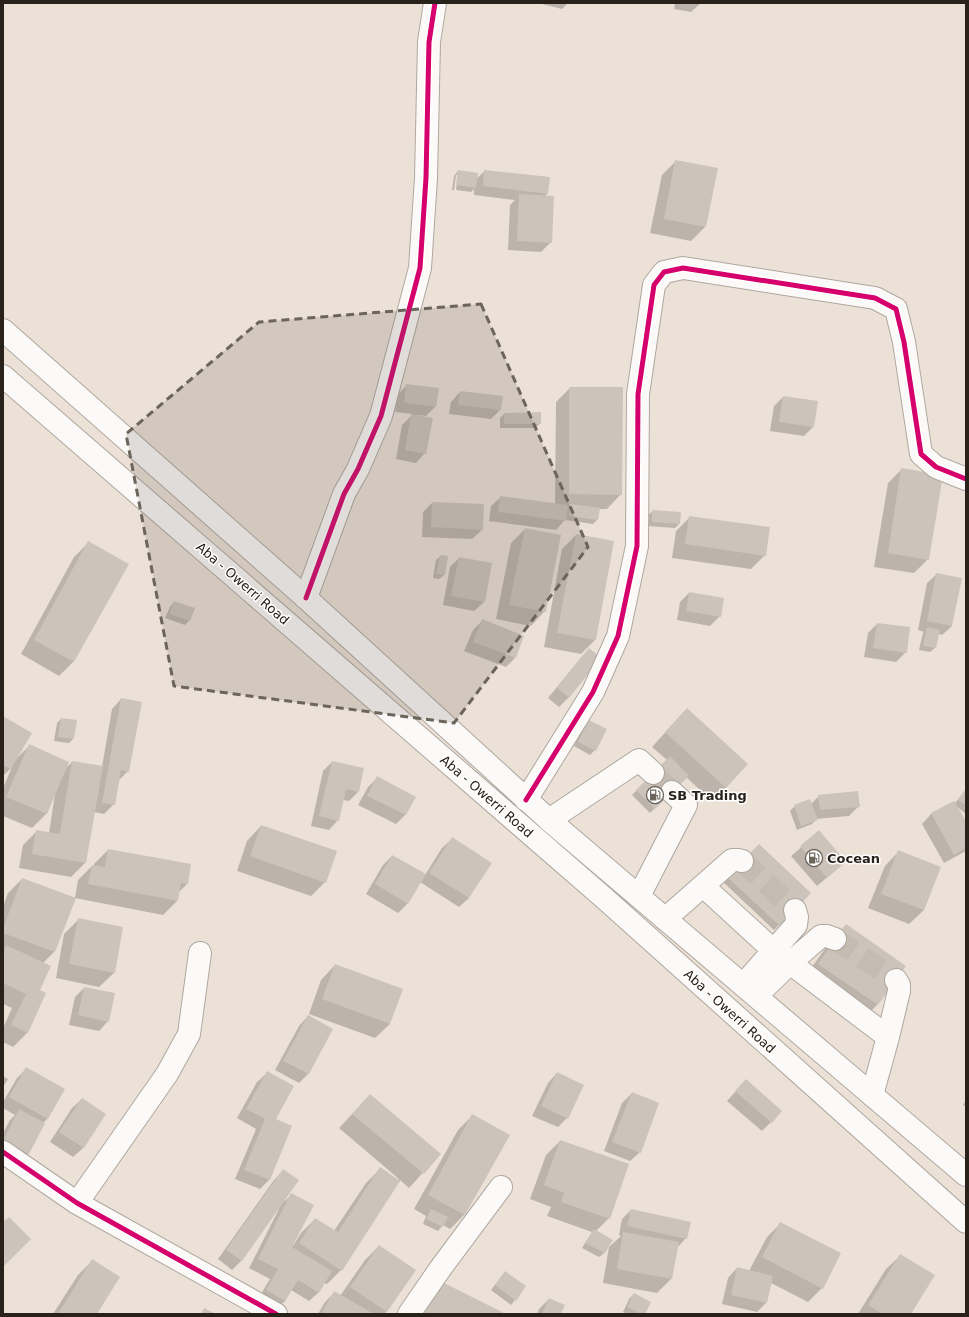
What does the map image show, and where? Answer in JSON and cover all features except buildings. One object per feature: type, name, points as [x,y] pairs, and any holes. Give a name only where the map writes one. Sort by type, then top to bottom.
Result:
[{"type":"main road","points":[[306,598],[344,494],[358,469],[381,416],[420,268],[426,178],[429,42],[435,3]]},
{"type":"main road","points":[[526,800],[594,692],[618,636],[637,546],[638,394],[654,285],[664,272],[683,268],[875,298],[896,309],[904,342],[921,454],[936,467],[966,479]]},
{"type":"main road","name":"Aba - Owerri Road","points":[[3,330],[306,598],[548,820],[966,1175]]},
{"type":"main road","name":"Aba - Owerri Road","points":[[3,376],[603,897],[966,1222]]},
{"type":"main road","points":[[548,820],[639,760],[653,773]]},
{"type":"main road","points":[[639,896],[686,805],[672,792]]},
{"type":"main road","points":[[665,918],[732,860],[742,861]]},
{"type":"main road","points":[[702,886],[781,956],[888,1037]]},
{"type":"main road","points":[[749,990],[781,956],[796,925],[797,917],[795,910]]},
{"type":"main road","points":[[781,956],[821,936],[827,936],[835,939]]},
{"type":"main road","points":[[77,1203],[167,1074],[189,1034],[200,953]]},
{"type":"main road","points":[[872,1095],[899,991],[899,985],[896,980]]},
{"type":"main road","points":[[3,1152],[77,1203],[276,1314]]},
{"type":"main road","points":[[409,1314],[440,1269],[501,1187]]},
{"type":"highlighted area","points":[[481,304],[588,547],[454,723],[174,686],[126,434],[259,322]]},
{"type":"tunnel","points":[[653,773],[672,792]]},
{"type":"tunnel","points":[[742,861],[795,910]]},
{"type":"tunnel","points":[[835,939],[896,980]]},
{"type":"cycle path","points":[[306,598],[344,494],[358,469],[381,416],[420,268],[426,178],[429,42],[435,3]]},
{"type":"cycle path","points":[[526,800],[593,692],[618,636],[637,546],[638,394],[654,285],[664,272],[683,268],[875,298],[896,309],[904,342],[921,454],[936,467],[966,479]]},
{"type":"cycle path","points":[[3,1152],[77,1203],[276,1314]]},
{"type":"place","name":"SB Trading","points":[[655,795]]},
{"type":"place","name":"Cocean","points":[[814,858]]}]
